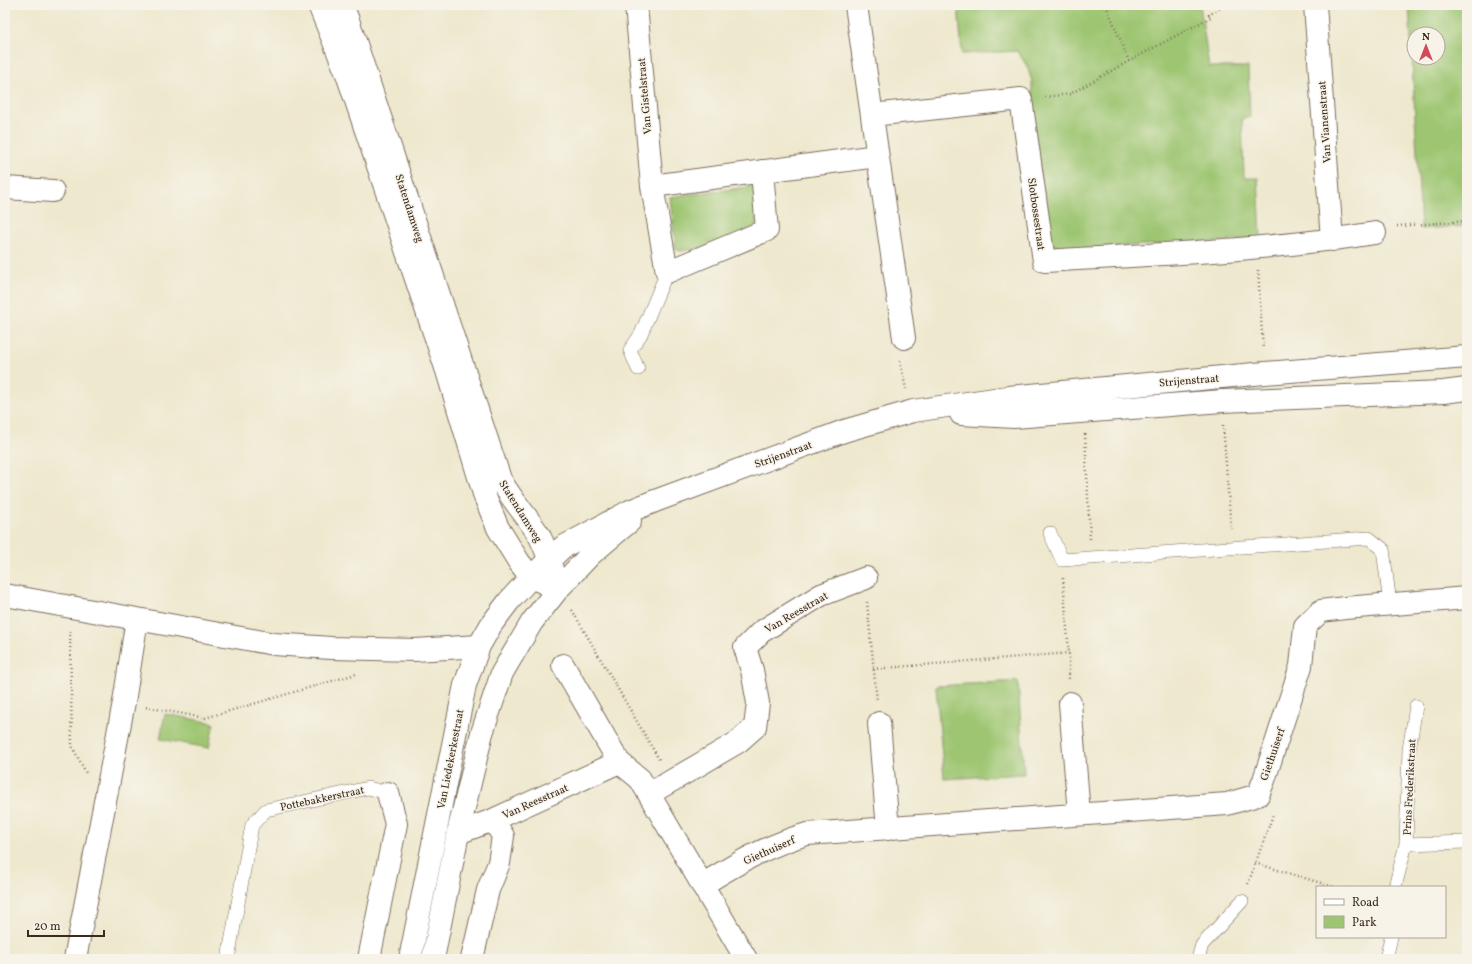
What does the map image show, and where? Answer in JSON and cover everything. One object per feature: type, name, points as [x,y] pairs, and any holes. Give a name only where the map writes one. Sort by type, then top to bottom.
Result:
[{"type":"street","name":"Statendamweg","points":[[319,5],[347,74],[447,371],[485,497],[498,528],[519,562],[531,577],[558,589]]},
{"type":"street","name":"Statendamweg","points":[[342,5],[500,479],[506,490],[539,536],[549,559],[558,589]]},
{"type":"street","name":"Van Gistelstraat","points":[[636,5],[652,186],[667,272]]},
{"type":"street","points":[[856,5],[904,338]]},
{"type":"street","name":"Van Vianenstraat","points":[[1316,5],[1332,240]]},
{"type":"street","points":[[872,114],[1021,99]]},
{"type":"street","name":"Slotbossestraat","points":[[1021,99],[1044,261],[1256,248],[1332,240],[1375,233]]},
{"type":"street","points":[[652,186],[877,156]]},
{"type":"street","points":[[667,272],[767,230],[762,171]]},
{"type":"street","points":[[5,188],[53,191]]},
{"type":"street","name":"Strijenstraat","points":[[531,577],[563,547],[630,511],[844,431],[913,411],[1008,397],[1265,373],[1467,357]]},
{"type":"street","name":"Strijenstraat","points":[[913,411],[1014,417],[1222,401],[1443,392],[1467,389]]},
{"type":"street","name":"Strijenstraat","points":[[558,589],[591,554],[655,501]]},
{"type":"street","name":"Van Liedekerkestraat","points":[[410,959],[465,685],[479,646],[491,625],[531,577]]},
{"type":"street","name":"Van Reesstraat","points":[[648,794],[738,742],[755,728],[758,704],[752,670],[745,648],[761,632],[821,595],[866,578]]},
{"type":"street","points":[[433,959],[458,833],[482,733],[502,673],[532,622],[558,589]]},
{"type":"street","points":[[5,595],[274,644],[331,648],[415,650],[479,646]]},
{"type":"street","name":"Giethuiserf","points":[[702,885],[742,860],[784,840],[807,834],[1227,804],[1258,795],[1301,666],[1305,626],[1321,611],[1467,598]]},
{"type":"street","points":[[76,959],[124,702],[137,619]]},
{"type":"street","points":[[563,665],[620,762],[640,779],[746,959]]},
{"type":"street","points":[[1070,703],[1079,814]]},
{"type":"street","points":[[879,723],[888,828]]},
{"type":"street","name":"Van Reesstraat","points":[[458,833],[494,820],[620,762]]},
{"type":"street","name":"Pottebakkerstraat","points":[[369,959],[396,824],[388,793]]},
{"type":"street","points":[[472,959],[488,890],[499,864],[503,836],[494,820]]},
{"type":"lane","points":[[638,369],[630,350],[641,334],[667,272]]},
{"type":"lane","points":[[1050,533],[1062,560],[1369,538],[1383,549],[1390,604]]},
{"type":"lane","name":"Prins Frederikstraat","points":[[1395,886],[1406,844],[1409,750],[1416,706]]},
{"type":"lane","name":"Pottebakkerstraat","points":[[228,959],[252,825],[266,810],[368,788],[388,793]]},
{"type":"lane","name":"Prins Frederikstraat","points":[[1406,844],[1467,842]]},
{"type":"lane","points":[[1198,959],[1202,945],[1242,900]]},
{"type":"lane","points":[[1386,959],[1391,938]]},
{"type":"path","points":[[950,8],[992,5]]},
{"type":"path","points":[[1106,5],[1129,61]]},
{"type":"path","points":[[1021,99],[1070,94],[1211,17],[1209,15],[1222,5],[1229,5]]},
{"type":"path","points":[[1375,233],[1382,226],[1467,221]]},
{"type":"path","points":[[1256,248],[1265,373]]},
{"type":"path","points":[[904,338],[898,346],[904,381],[913,411]]},
{"type":"path","points":[[1222,401],[1232,548]]},
{"type":"path","points":[[1084,412],[1091,558]]},
{"type":"path","points":[[1062,560],[1069,653],[1070,703]]},
{"type":"path","points":[[866,578],[879,723]]},
{"type":"path","points":[[558,589],[671,780]]},
{"type":"path","points":[[69,607],[72,746],[103,808]]},
{"type":"path","points":[[873,669],[1069,653]]},
{"type":"path","points":[[124,702],[205,718],[358,674]]},
{"type":"path","points":[[1242,900],[1274,812],[1258,795]]},
{"type":"path","points":[[1255,863],[1331,886]]},
{"type":"green space","points":[[958,5],[1200,5],[1209,67],[1248,67],[1250,117],[1242,118],[1244,178],[1258,178],[1261,239],[1065,249],[1051,245],[1032,119],[1032,81],[1027,66],[1017,51],[962,54]]},
{"type":"green space","points":[[1409,5],[1467,5],[1467,226],[1421,229],[1412,66],[1446,66],[1446,26],[1410,26]]},
{"type":"green space","points":[[755,186],[756,226],[715,246],[680,251],[676,249],[670,197]]},
{"type":"green space","points":[[1018,681],[1024,774],[944,779],[936,686]]},
{"type":"green space","points":[[165,714],[214,723],[209,748],[160,739]]}]
